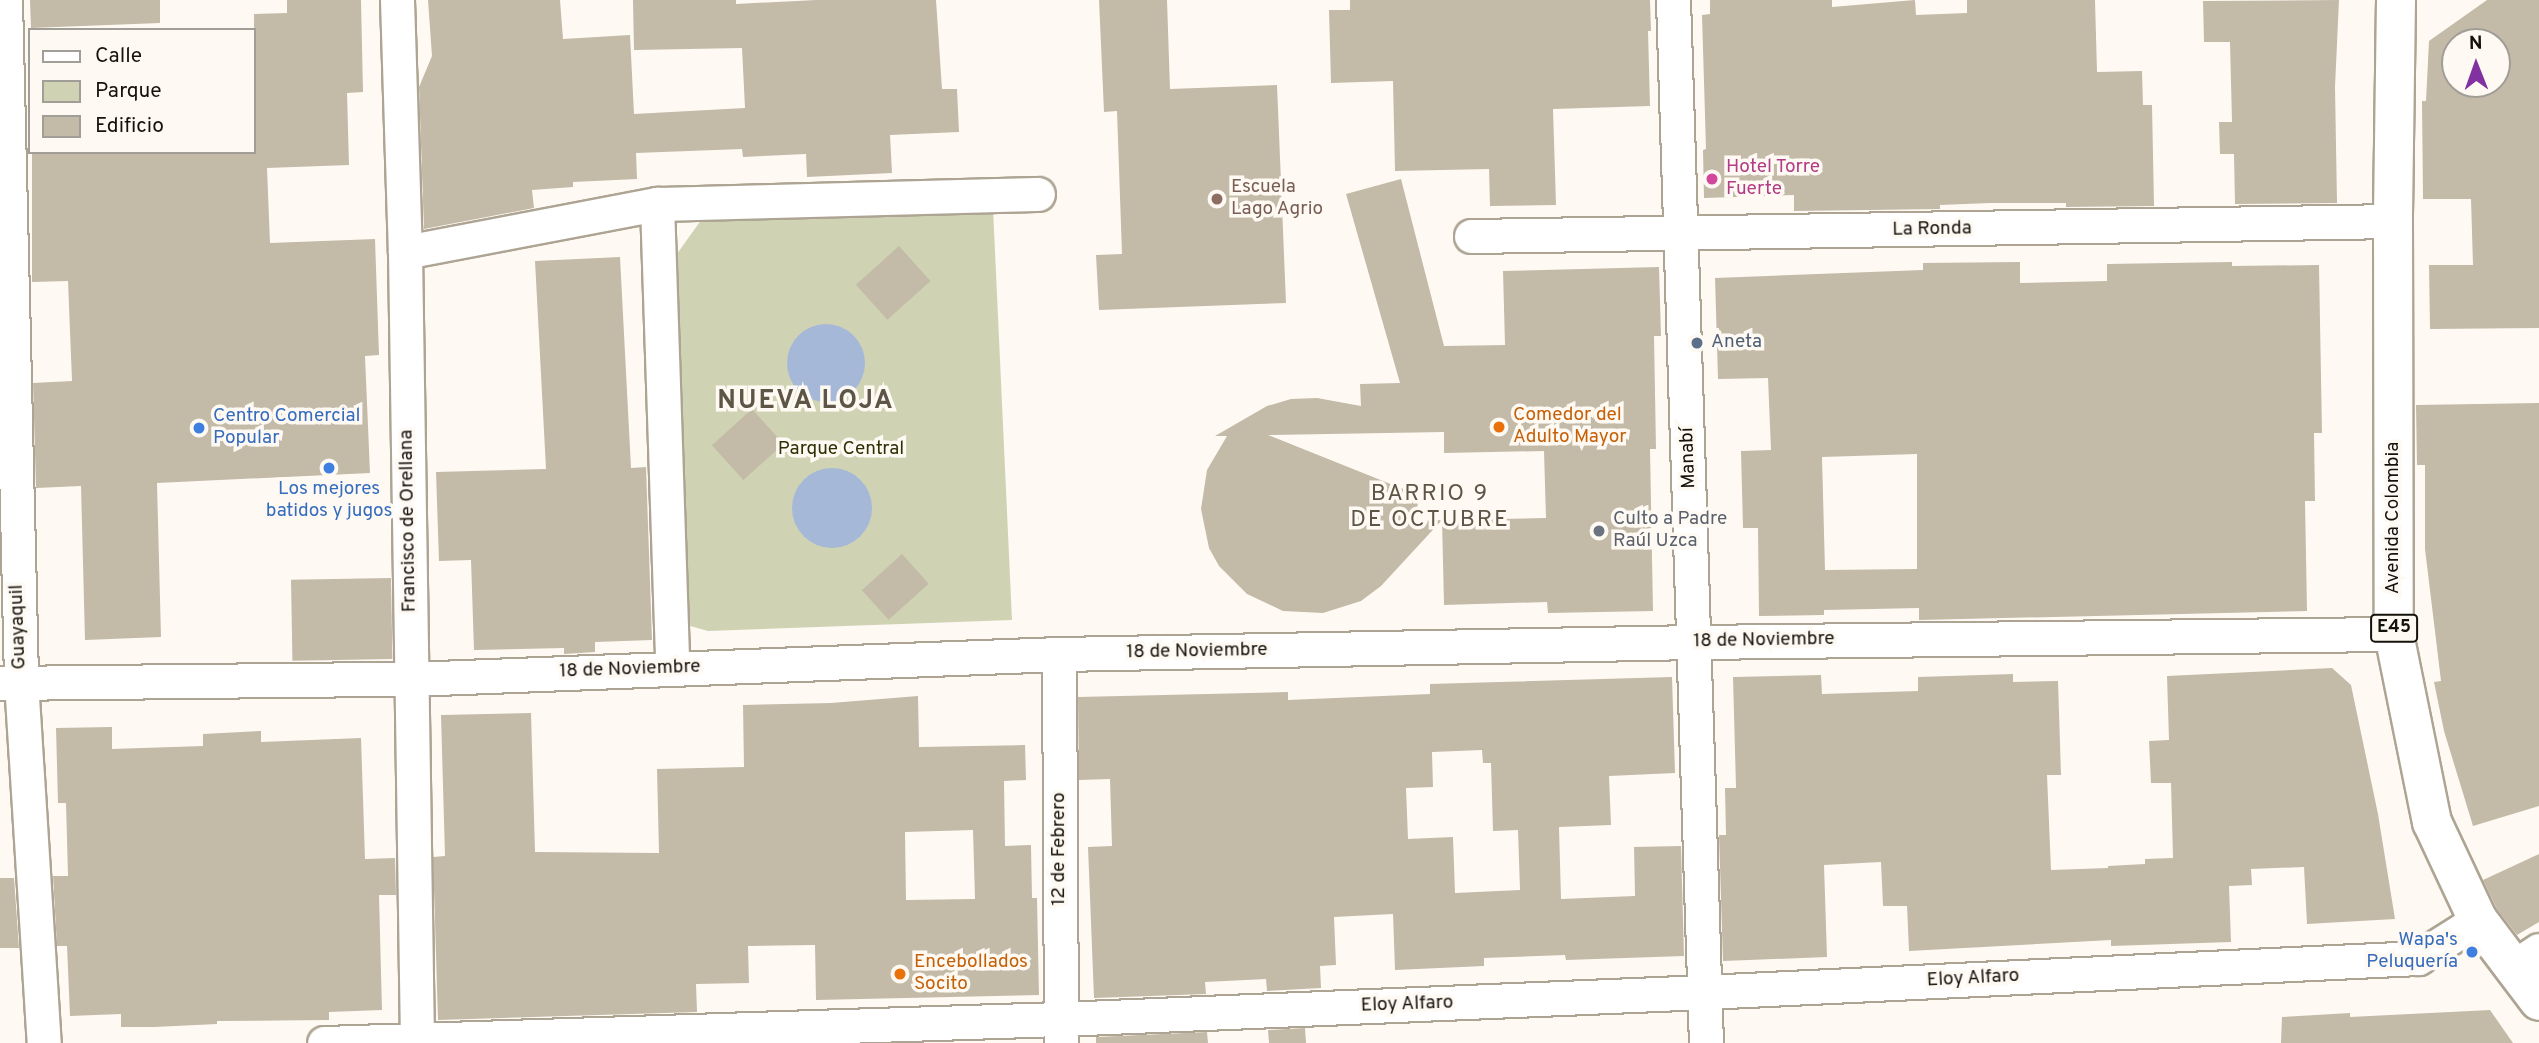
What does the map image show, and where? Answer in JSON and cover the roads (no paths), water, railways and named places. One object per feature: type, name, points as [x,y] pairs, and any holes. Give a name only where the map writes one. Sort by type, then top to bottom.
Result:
[{"type":"main road","name":"Avenida Colombia","points":[[2396,0],[2393,221],[2394,634],[2431,822],[2478,920],[2526,959],[2539,1001]]},
{"type":"street","name":"Guayaquil","points":[[5,0],[10,682],[44,1043]]},
{"type":"street","name":"Francisco de Orellana","points":[[397,0],[405,252],[417,1042]]},
{"type":"street","name":"Manabí","points":[[1673,0],[1706,1043]]},
{"type":"street","points":[[405,252],[657,204],[1038,194]]},
{"type":"street","points":[[657,204],[672,668]]},
{"type":"street","name":"La Ronda","points":[[1471,236],[2393,221]]},
{"type":"street","name":"18 de Noviembre","points":[[10,682],[411,680],[1059,654],[1695,642],[2394,634]]},
{"type":"street","name":"12 de Febrero","points":[[1059,654],[1061,1031]]},
{"type":"street","name":"Eloy Alfaro","points":[[324,1043],[1061,1031],[1705,992],[2417,958],[2478,920]]},
{"type":"water","points":[[826,324],[841,327],[854,335],[862,348],[865,363],[862,378],[854,391],[841,399],[826,402],[811,399],[798,391],[790,378],[787,363],[790,348],[798,335],[811,327]]},
{"type":"water","points":[[824,468],[840,468],[861,479],[872,500],[872,516],[861,537],[840,548],[824,548],[810,542],[798,530],[792,516],[792,500],[798,486],[810,474]]},
{"type":"place","name":"Hotel Torre Fuerte","points":[[1712,179]]},
{"type":"place","name":"Escuela Lago Agrio","points":[[1217,199]]},
{"type":"place","name":"Aneta","points":[[1697,343]]},
{"type":"place","name":"Comedor del Adulto Mayor","points":[[1499,427]]},
{"type":"place","name":"Centro Comercial Popular","points":[[199,428]]},
{"type":"place","name":"Los mejores batidos y jugos","points":[[329,468]]},
{"type":"place","name":"Culto a Padre Raúl Uzca","points":[[1599,531]]},
{"type":"place","name":"Wapa's Peluquería","points":[[2472,952]]},
{"type":"place","name":"Encebollados Socito","points":[[900,974]]},
{"type":"district","name":"NUEVA LOJA","points":[[806,402]]},
{"type":"district","name":"BARRIO 9 DE OCTUBRE","points":[[1430,508]]},
{"type":"park label","name":"Parque Central","points":[[841,450]]}]
